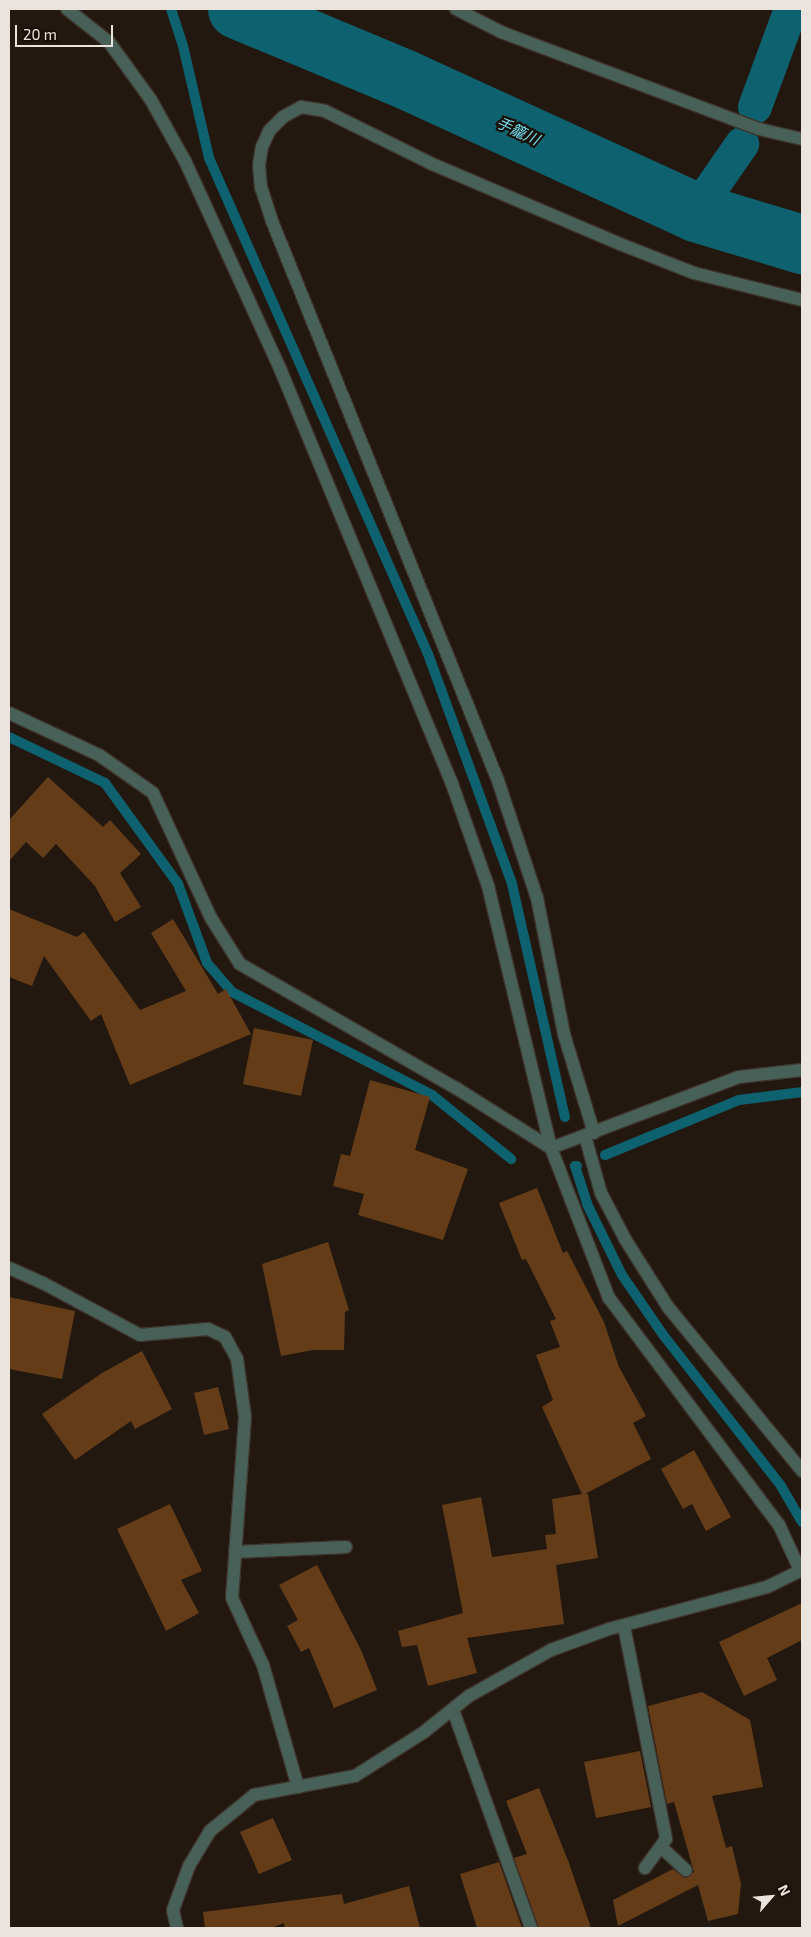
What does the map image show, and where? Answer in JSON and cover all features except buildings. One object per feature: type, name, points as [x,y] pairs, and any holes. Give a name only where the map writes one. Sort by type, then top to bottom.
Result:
[{"type":"street","points":[[67,9],[109,42],[151,100],[186,161],[281,371],[451,781],[485,877],[515,987],[551,1148],[609,1298],[779,1525],[801,1570],[768,1586],[624,1626],[551,1650],[469,1696],[453,1710],[354,1776],[254,1795],[210,1831],[189,1866],[173,1910],[177,1928]]},
{"type":"street","points":[[456,9],[500,32],[759,129],[802,139]]},
{"type":"street","points":[[802,300],[694,273],[620,244],[430,163],[325,111],[301,107],[283,116],[269,131],[262,146],[259,165],[261,188],[272,221],[497,778],[537,898],[564,1034],[589,1134],[601,1193],[625,1239],[668,1307],[802,1471]]},
{"type":"street","points":[[9,713],[99,755],[153,793],[211,918],[240,964],[456,1088],[551,1148]]},
{"type":"street","points":[[551,1148],[739,1077],[802,1070]]},
{"type":"street","points":[[9,1268],[140,1335],[208,1329],[225,1336],[237,1359],[245,1417],[232,1598],[263,1665],[298,1787]]},
{"type":"street","points":[[235,1552],[346,1547]]},
{"type":"street","points":[[624,1626],[666,1838],[645,1868]]},
{"type":"street","points":[[453,1710],[531,1928]]},
{"type":"street","points":[[661,1847],[686,1870]]},
{"type":"waterway","points":[[171,9],[183,46],[209,158],[428,654],[512,884],[565,1117]]},
{"type":"waterway","name":"手籠川","points":[[237,9],[405,79],[695,212],[802,244]]},
{"type":"waterway","points":[[755,107],[791,9]]},
{"type":"waterway","points":[[695,212],[742,144]]},
{"type":"waterway","points":[[9,737],[105,783],[178,884],[207,963],[232,992],[432,1095],[511,1159]]},
{"type":"waterway","points":[[605,1155],[739,1100],[802,1092]]},
{"type":"waterway","points":[[577,1166],[575,1166],[587,1204],[622,1275],[664,1336],[781,1486],[802,1522]]}]
